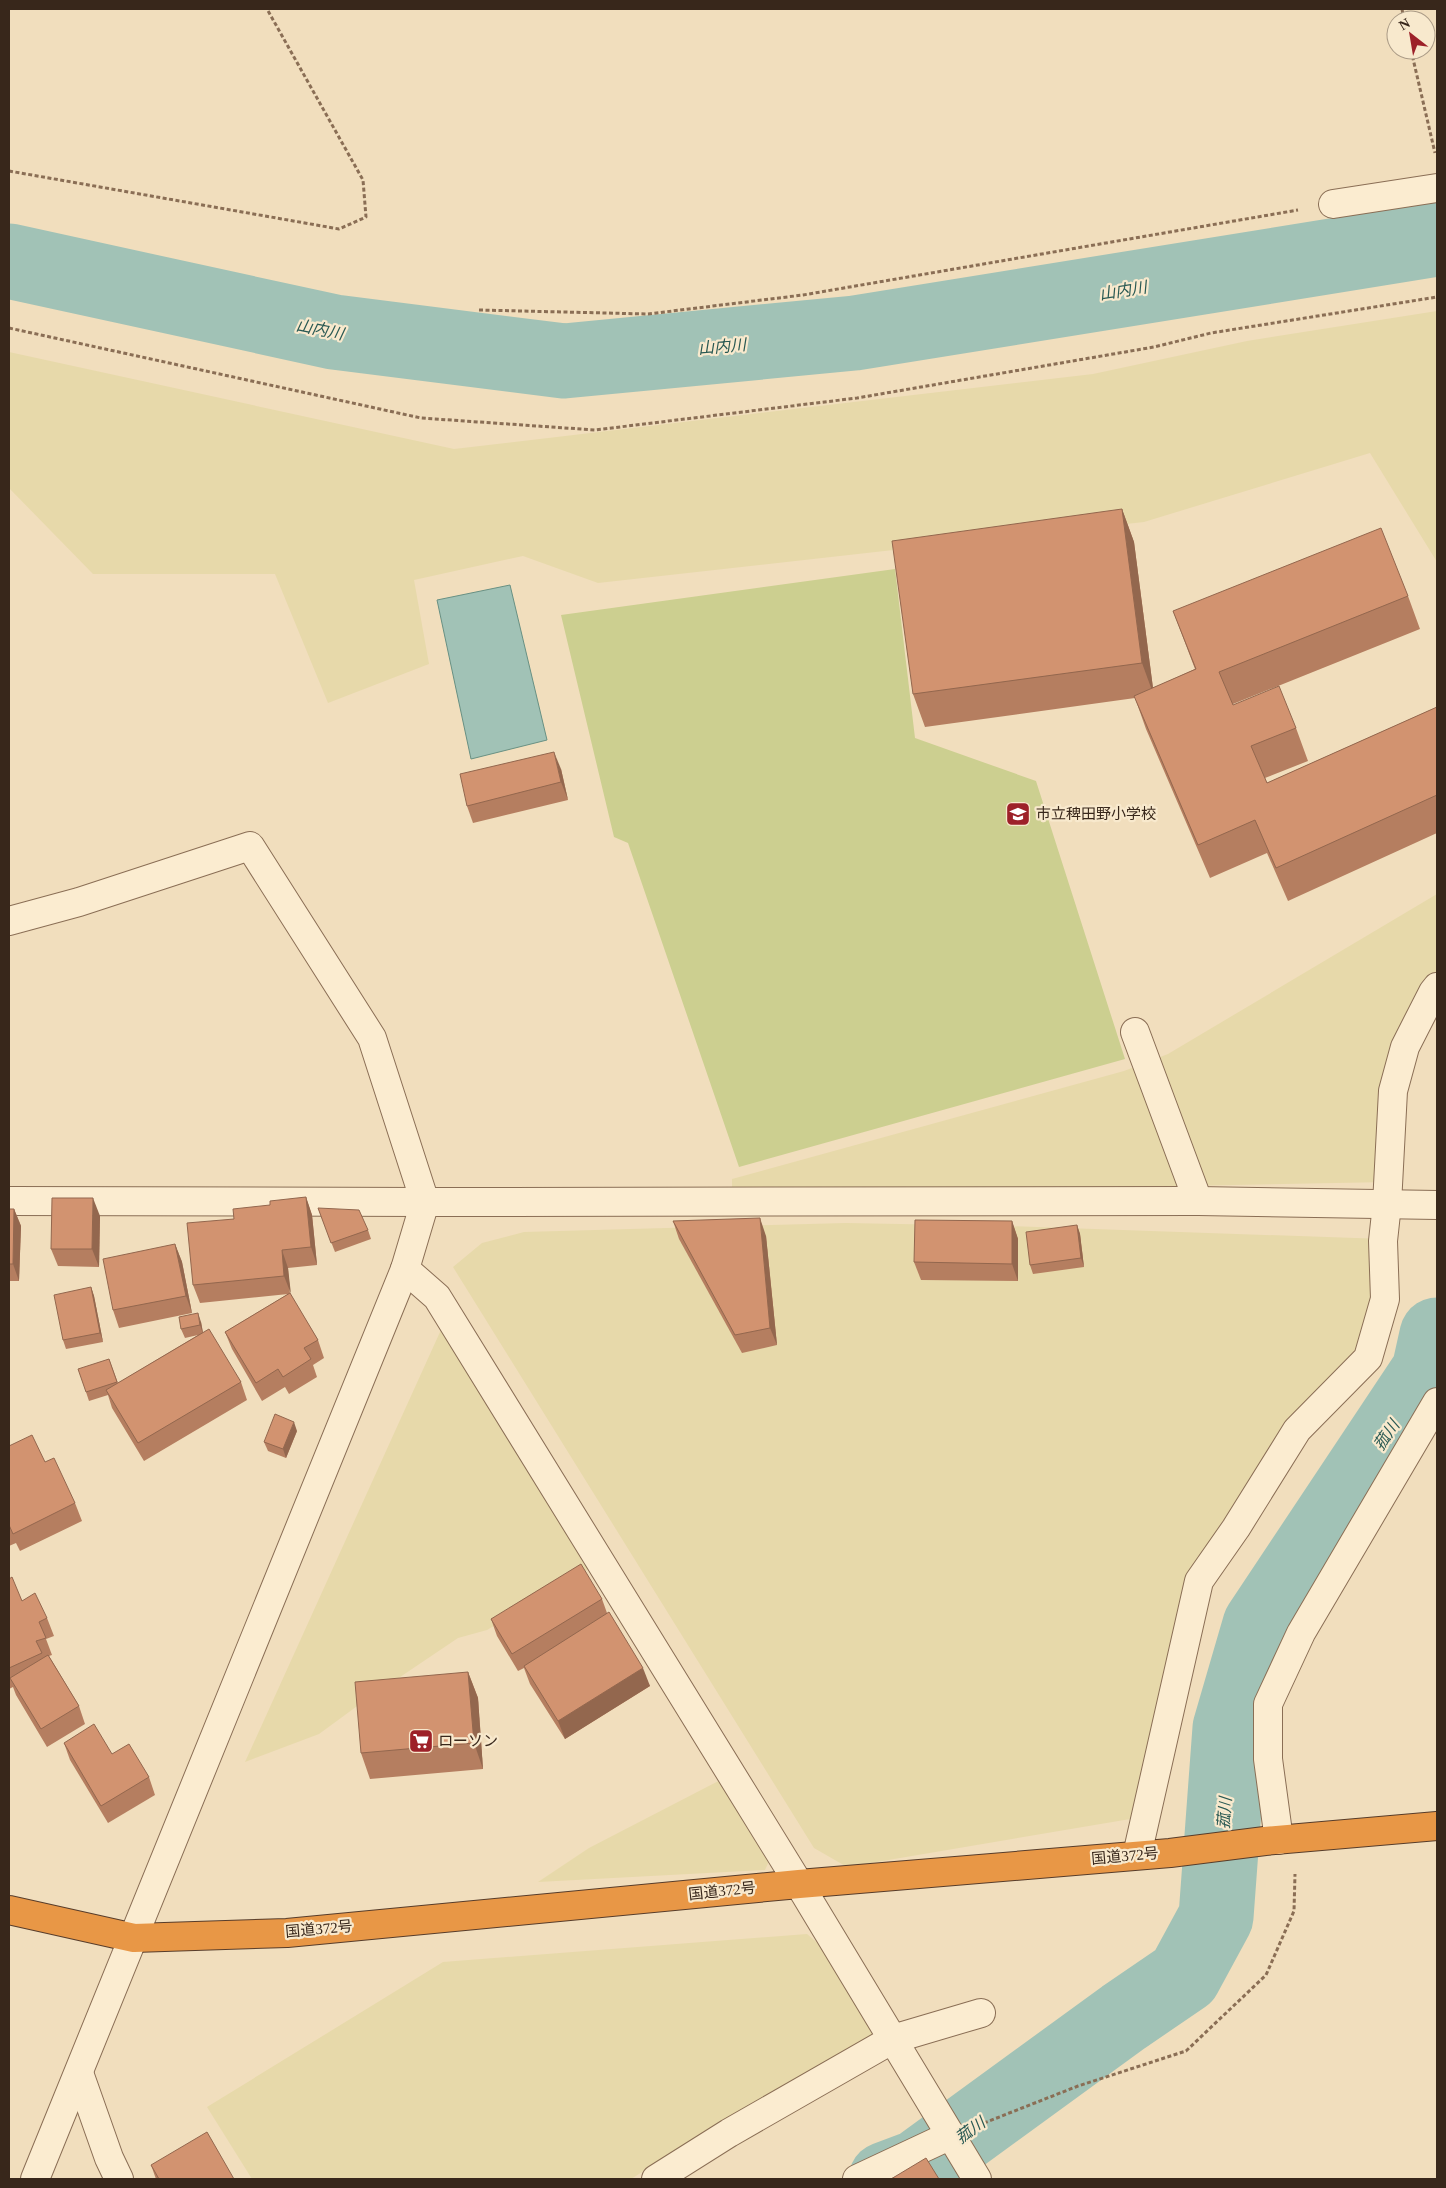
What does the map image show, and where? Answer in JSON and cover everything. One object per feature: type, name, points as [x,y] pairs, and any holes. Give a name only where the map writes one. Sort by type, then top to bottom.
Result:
[{"type":"highway","name":"国道372号","points":[[9,1910],[134,1938],[287,1933],[799,1884],[1170,1853],[1280,1840],[1437,1826]]},
{"type":"street","points":[[1333,204],[1437,188]]},
{"type":"street","points":[[9,920],[80,902],[250,846],[372,1038],[425,1202],[406,1269],[35,2179]]},
{"type":"street","points":[[1137,1855],[1199,1582],[1236,1528],[1297,1430],[1368,1358],[1385,1299],[1383,1241],[1399,1204],[1393,1091],[1405,1047],[1437,987]]},
{"type":"street","points":[[1135,1032],[1198,1201]]},
{"type":"street","points":[[9,1201],[1198,1201],[1437,1205]]},
{"type":"street","points":[[406,1269],[438,1297],[799,1884],[977,2179]]},
{"type":"street","points":[[1280,1840],[1268,1759],[1268,1704],[1300,1633],[1437,1402]]},
{"type":"street","points":[[656,2179],[729,2133],[893,2039],[981,2013]]},
{"type":"street","points":[[79,2073],[109,2158],[119,2179]]},
{"type":"street","points":[[856,2179],[951,2136]]},
{"type":"path","points":[[9,171],[339,229],[366,217],[363,180],[267,9]]},
{"type":"path","points":[[1413,60],[1435,154]]},
{"type":"path","points":[[479,310],[648,314],[803,295],[1333,204]]},
{"type":"path","points":[[9,328],[421,418],[595,430],[857,398],[1154,347],[1211,333],[1437,297]]},
{"type":"path","points":[[951,2136],[1078,2086],[1186,2051],[1266,1975],[1294,1911],[1280,1840]]},
{"type":"shaded area","points":[[1437,311],[1437,562],[1370,453],[1144,522],[598,583],[523,556],[414,580],[429,664],[328,703],[275,574],[93,574],[9,488],[9,352],[454,449],[1093,374],[1247,341]]},
{"type":"shaded area","points":[[1437,894],[1437,986],[1406,1033],[1388,1182],[732,1195],[732,1179],[1124,1071],[1168,1054]]},
{"type":"shaded area","points":[[846,1223],[1007,1226],[1384,1239],[1382,1317],[1190,1595],[1154,1815],[847,1867],[814,1848],[453,1267],[482,1243],[524,1232]]},
{"type":"shaded area","points":[[445,1321],[597,1564],[487,1630],[458,1638],[319,1734],[245,1762]]},
{"type":"shaded area","points":[[732,1774],[775,1848],[765,1870],[538,1882],[589,1848]]},
{"type":"shaded area","points":[[807,1934],[828,1952],[875,2035],[718,2124],[631,2179],[252,2179],[207,2107],[443,1962]]},
{"type":"green space","points":[[895,569],[915,738],[1036,781],[1125,1059],[739,1167],[628,843],[614,837],[561,615]]},
{"type":"water","points":[[510,585],[547,740],[471,759],[437,600]]},
{"type":"building","points":[[1122,509],[1142,663],[913,694],[892,541]]},
{"type":"building","points":[[1381,528],[1408,596],[1219,672],[1233,705],[1279,686],[1296,728],[1251,746],[1267,783],[1437,707],[1437,795],[1276,868],[1255,820],[1198,845],[1134,696],[1196,669],[1173,611]]},
{"type":"building","points":[[554,752],[561,782],[467,806],[460,774]]},
{"type":"building","points":[[306,1197],[311,1247],[282,1250],[284,1276],[193,1285],[187,1223],[234,1219],[233,1209],[270,1205],[270,1201]]},
{"type":"building","points":[[52,1198],[93,1198],[92,1249],[51,1249]]},
{"type":"building","points":[[318,1208],[359,1210],[368,1230],[331,1243]]},
{"type":"building","points":[[9,1209],[14,1209],[13,1264],[9,1264]]},
{"type":"building","points":[[760,1218],[770,1328],[735,1335],[673,1221]]},
{"type":"building","points":[[915,1220],[1012,1221],[1012,1264],[914,1262]]},
{"type":"building","points":[[1077,1225],[1081,1258],[1030,1265],[1026,1232]]},
{"type":"building","points":[[175,1244],[186,1296],[113,1310],[103,1259]]},
{"type":"building","points":[[91,1287],[100,1333],[63,1340],[54,1295]]},
{"type":"building","points":[[290,1293],[318,1340],[304,1348],[311,1359],[283,1377],[278,1369],[256,1383],[225,1332]]},
{"type":"building","points":[[198,1313],[200,1325],[181,1329],[179,1317]]},
{"type":"building","points":[[209,1329],[241,1382],[138,1443],[106,1390]]},
{"type":"building","points":[[109,1359],[117,1382],[86,1392],[78,1369]]},
{"type":"building","points":[[275,1414],[294,1422],[283,1449],[264,1442]]},
{"type":"building","points":[[32,1435],[45,1462],[54,1458],[75,1503],[13,1534],[9,1525],[9,1446]]},
{"type":"building","points":[[581,1564],[602,1599],[512,1654],[491,1619]]},
{"type":"building","points":[[12,1577],[22,1601],[35,1593],[47,1618],[39,1622],[46,1638],[36,1641],[42,1653],[9,1668],[9,1579]]},
{"type":"building","points":[[609,1612],[643,1668],[558,1721],[524,1666]]},
{"type":"building","points":[[48,1655],[79,1706],[41,1729],[10,1678]]},
{"type":"building","points":[[468,1672],[474,1743],[361,1753],[355,1682]]},
{"type":"building","points":[[94,1724],[112,1754],[129,1744],[149,1777],[101,1806],[64,1743]]},
{"type":"building","points":[[207,2132],[234,2179],[159,2179],[151,2165]]},
{"type":"building","points":[[926,2158],[939,2179],[891,2179]]},
{"type":"waterway","name":"山内川","points":[[9,261],[334,332],[564,361],[855,333],[1437,239]]},
{"type":"waterway","name":"菰川","points":[[886,2179],[918,2167],[1124,2017],[1184,1976],[1216,1917],[1230,1728],[1260,1625],[1429,1371],[1437,1335]]},
{"type":"place","name":"市立稗田野小学校","points":[[1018,814]]},
{"type":"place","name":"ローソン","points":[[421,1741]]}]
